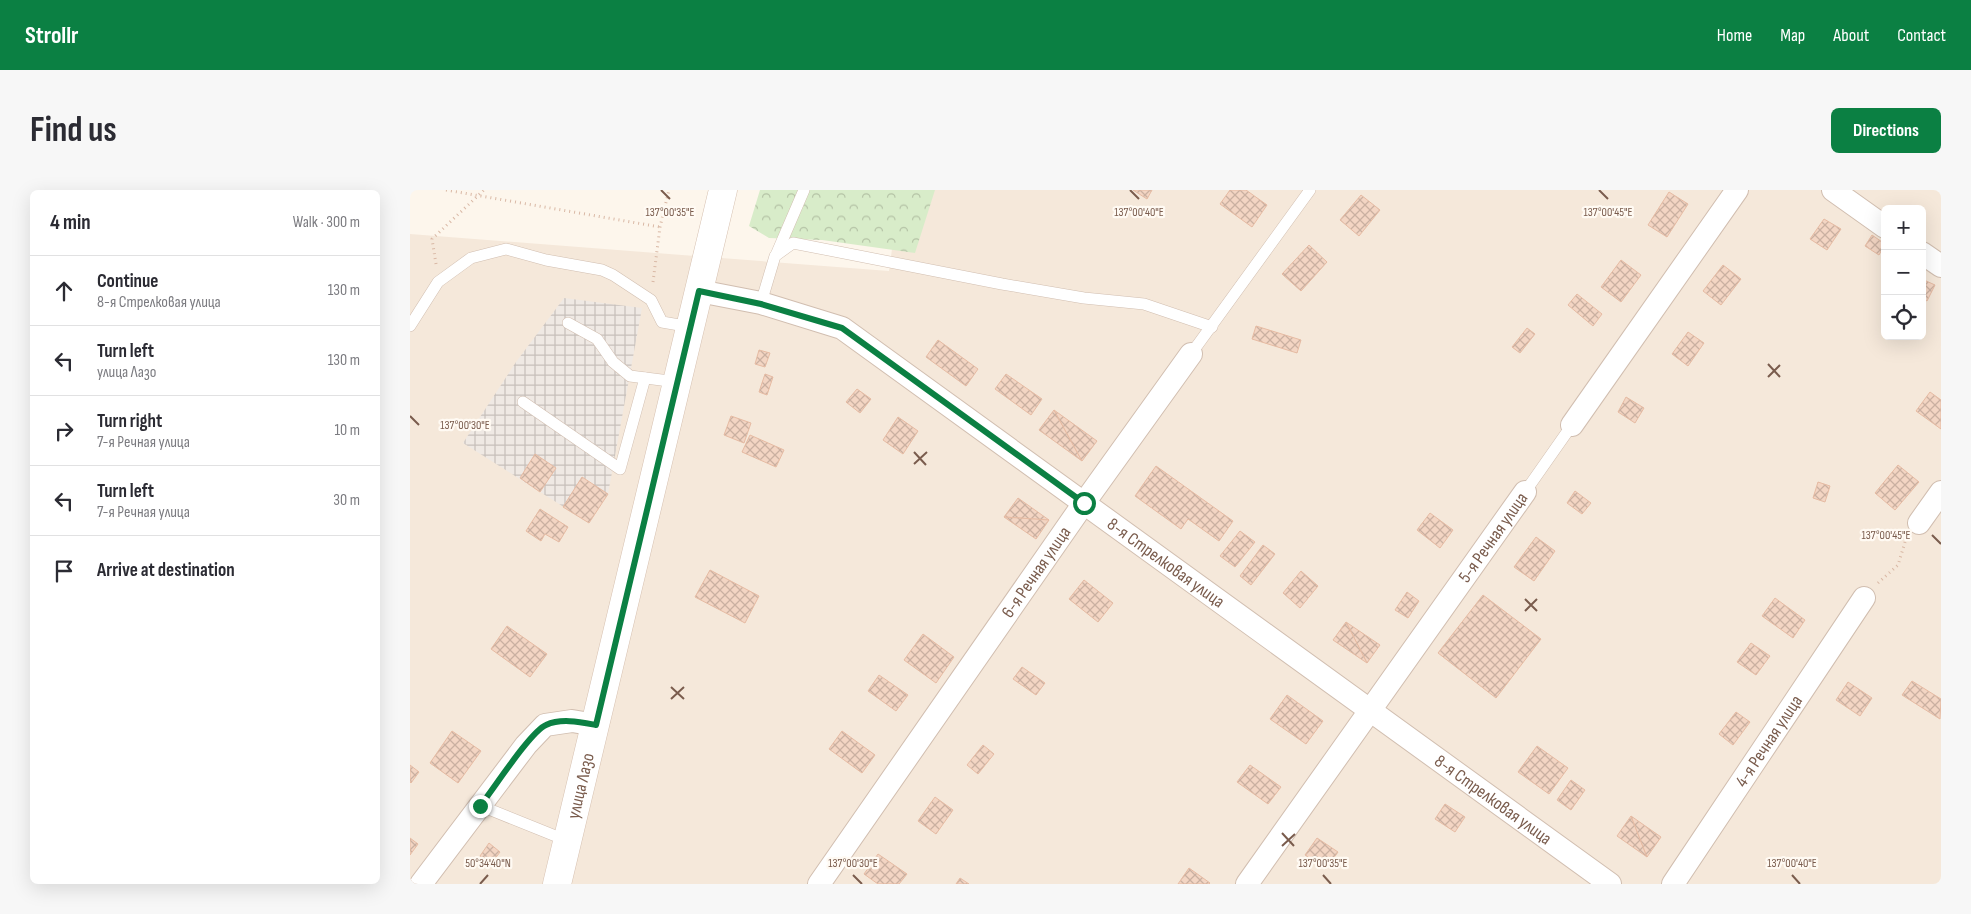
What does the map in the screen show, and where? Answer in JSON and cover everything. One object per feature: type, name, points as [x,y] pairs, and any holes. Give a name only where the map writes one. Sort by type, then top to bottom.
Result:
[{"type":"main road","name":"улица Лазо","points":[[557,884],[723,190]]},
{"type":"street","name":"5-я Речная улица","points":[[1572,425],[1737,190]]},
{"type":"street","points":[[1832,190],[1881,224]]},
{"type":"street","points":[[1926,256],[1941,266]]},
{"type":"street","name":"8-я Стрелковая улица","points":[[699,291],[761,304],[842,328],[1610,884]]},
{"type":"street","name":"6-я Речная улица","points":[[819,884],[1084,503],[1191,354]]},
{"type":"street","name":"5-я Речная улица","points":[[1247,884],[1524,492]]},
{"type":"street","points":[[1912,531],[1941,492]]},
{"type":"street","name":"4-я Речная улица","points":[[1673,884],[1864,598]]},
{"type":"street","points":[[421,884],[526,745],[546,725],[572,721],[596,725]]},
{"type":"lane","points":[[761,304],[776,256],[804,190]]},
{"type":"lane","name":"6-я Речная улица","points":[[1191,354],[1310,190]]},
{"type":"lane","points":[[776,256],[794,243],[985,281],[1084,298],[1144,304],[1209,330]]},
{"type":"lane","points":[[410,326],[438,282],[471,258],[506,249],[546,260],[602,270],[651,300],[662,322],[691,327]]},
{"type":"lane","points":[[568,323],[597,339],[613,362],[630,376],[677,382]]},
{"type":"lane","points":[[523,402],[620,469],[645,378]]},
{"type":"lane","name":"5-я Речная улица","points":[[1524,492],[1572,425]]},
{"type":"lane","points":[[480,806],[568,841]]},
{"type":"path","points":[[446,190],[660,227]]},
{"type":"path","points":[[438,282],[432,240],[484,190]]},
{"type":"path","points":[[651,300],[660,227],[669,190]]},
{"type":"path","points":[[1898,565],[1912,531]]},
{"type":"shaded area","points":[[900,190],[1941,190],[1941,884],[410,884],[410,234],[889,271]]},
{"type":"shaded area","points":[[564,298],[642,308],[608,494],[589,523],[463,443],[516,362]]},
{"type":"green space","points":[[760,190],[935,190],[915,253],[822,240],[769,238],[749,226]]},
{"type":"building","points":[[1133,190],[1152,190],[1147,199]]},
{"type":"building","points":[[1230,190],[1246,190],[1267,205],[1252,227],[1220,204]]},
{"type":"building","points":[[1669,192],[1688,204],[1667,237],[1648,225]]},
{"type":"building","points":[[1361,195],[1380,210],[1359,236],[1340,220]]},
{"type":"building","points":[[1824,219],[1841,229],[1827,250],[1810,239]]},
{"type":"building","points":[[1872,235],[1881,241],[1881,251],[1879,255],[1865,246]]},
{"type":"building","points":[[1309,245],[1327,262],[1301,291],[1282,274]]},
{"type":"building","points":[[1621,260],[1641,275],[1621,302],[1601,287]]},
{"type":"building","points":[[1723,265],[1741,279],[1721,305],[1703,291]]},
{"type":"building","points":[[1926,281],[1935,285],[1926,300]]},
{"type":"building","points":[[1577,294],[1602,314],[1593,326],[1568,305]]},
{"type":"building","points":[[1256,326],[1301,340],[1297,353],[1252,339]]},
{"type":"building","points":[[1527,328],[1535,334],[1520,353],[1512,347]]},
{"type":"building","points":[[1688,332],[1704,343],[1688,366],[1672,354]]},
{"type":"building","points":[[938,340],[978,369],[966,386],[926,357]]},
{"type":"building","points":[[759,350],[770,353],[765,367],[755,364]]},
{"type":"building","points":[[765,374],[773,377],[767,395],[759,392]]},
{"type":"building","points":[[1006,374],[1042,399],[1031,415],[995,389]]},
{"type":"building","points":[[857,389],[871,399],[860,413],[846,402]]},
{"type":"building","points":[[1930,392],[1941,400],[1941,429],[1916,411]]},
{"type":"building","points":[[1626,397],[1644,408],[1635,423],[1618,412]]},
{"type":"building","points":[[1054,410],[1082,461],[1039,430]]},
{"type":"building","points":[[1054,410],[1097,441],[1082,461]]},
{"type":"building","points":[[731,416],[751,423],[744,443],[724,435]]},
{"type":"building","points":[[898,417],[918,431],[903,454],[883,440]]},
{"type":"building","points":[[750,435],[784,450],[776,467],[742,452]]},
{"type":"building","points":[[535,454],[556,468],[540,492],[520,478]]},
{"type":"building","points":[[1898,465],[1919,482],[1895,510],[1875,493]]},
{"type":"building","points":[[1156,466],[1233,521],[1219,541],[1188,519],[1181,529],[1135,496]]},
{"type":"building","points":[[582,477],[608,494],[589,523],[563,507]]},
{"type":"building","points":[[1818,482],[1830,486],[1825,502],[1813,498]]},
{"type":"building","points":[[1575,491],[1591,503],[1582,514],[1567,503]]},
{"type":"building","points":[[1018,498],[1049,520],[1004,517]]},
{"type":"building","points":[[540,509],[568,527],[559,542],[545,534],[541,541],[526,531]]},
{"type":"building","points":[[1430,513],[1453,530],[1440,548],[1417,530]]},
{"type":"building","points":[[1004,517],[1049,520],[1036,539]]},
{"type":"building","points":[[1240,531],[1255,542],[1235,567],[1220,556]]},
{"type":"building","points":[[1536,537],[1555,551],[1534,581],[1514,567]]},
{"type":"building","points":[[1263,545],[1275,554],[1251,585],[1240,576]]},
{"type":"building","points":[[710,570],[759,596],[745,623],[695,597]]},
{"type":"building","points":[[1301,571],[1318,586],[1300,608],[1283,593]]},
{"type":"building","points":[[1084,580],[1113,603],[1098,622],[1069,599]]},
{"type":"building","points":[[1407,592],[1419,601],[1408,618],[1395,610]]},
{"type":"building","points":[[1483,595],[1541,639],[1496,698],[1438,653]]},
{"type":"building","points":[[1775,598],[1805,620],[1793,638],[1762,616]]},
{"type":"building","points":[[1346,622],[1380,645],[1367,663]]},
{"type":"building","points":[[1346,622],[1367,663],[1333,640]]},
{"type":"building","points":[[507,626],[547,654],[530,677],[491,649]]},
{"type":"building","points":[[923,634],[954,657],[936,683],[904,660]]},
{"type":"building","points":[[1751,643],[1770,656],[1756,675],[1737,662]]},
{"type":"building","points":[[1022,667],[1045,683],[1036,695],[1013,679]]},
{"type":"building","points":[[879,675],[908,695],[896,711],[868,691]]},
{"type":"building","points":[[1912,681],[1941,699],[1940,719],[1902,695]]},
{"type":"building","points":[[1848,682],[1872,698],[1860,716],[1836,700]]},
{"type":"building","points":[[1287,695],[1323,721],[1306,744],[1270,719]]},
{"type":"building","points":[[1736,712],[1750,722],[1733,745],[1719,734]]},
{"type":"building","points":[[452,731],[481,751],[458,783],[430,763]]},
{"type":"building","points":[[842,731],[875,755],[862,773],[829,749]]},
{"type":"building","points":[[983,745],[994,754],[978,774],[967,765]]},
{"type":"building","points":[[1537,746],[1568,768],[1549,794],[1518,772]]},
{"type":"building","points":[[410,765],[419,772],[411,783],[410,782]]},
{"type":"building","points":[[1250,765],[1281,787],[1268,804],[1237,782]]},
{"type":"building","points":[[1571,780],[1585,790],[1571,810],[1557,800]]},
{"type":"building","points":[[935,797],[953,810],[936,834],[918,821]]},
{"type":"building","points":[[1445,804],[1465,817],[1455,832],[1435,819]]},
{"type":"building","points":[[1631,816],[1647,857],[1617,836]]},
{"type":"building","points":[[1631,816],[1661,837],[1647,857]]},
{"type":"building","points":[[410,838],[418,844],[410,855]]},
{"type":"building","points":[[1317,838],[1338,852],[1326,869],[1305,855]]},
{"type":"building","points":[[489,843],[500,852],[491,864],[480,856]]},
{"type":"building","points":[[878,854],[907,874],[899,884],[878,884],[864,874]]},
{"type":"building","points":[[1189,868],[1210,883],[1178,884]]},
{"type":"building","points":[[960,878],[969,884],[956,884]]},
{"type":"route","points":[[480,806],[526,745],[546,725],[572,721],[596,725],[699,291],[724,298],[761,304],[842,328],[1084,503]]}]
